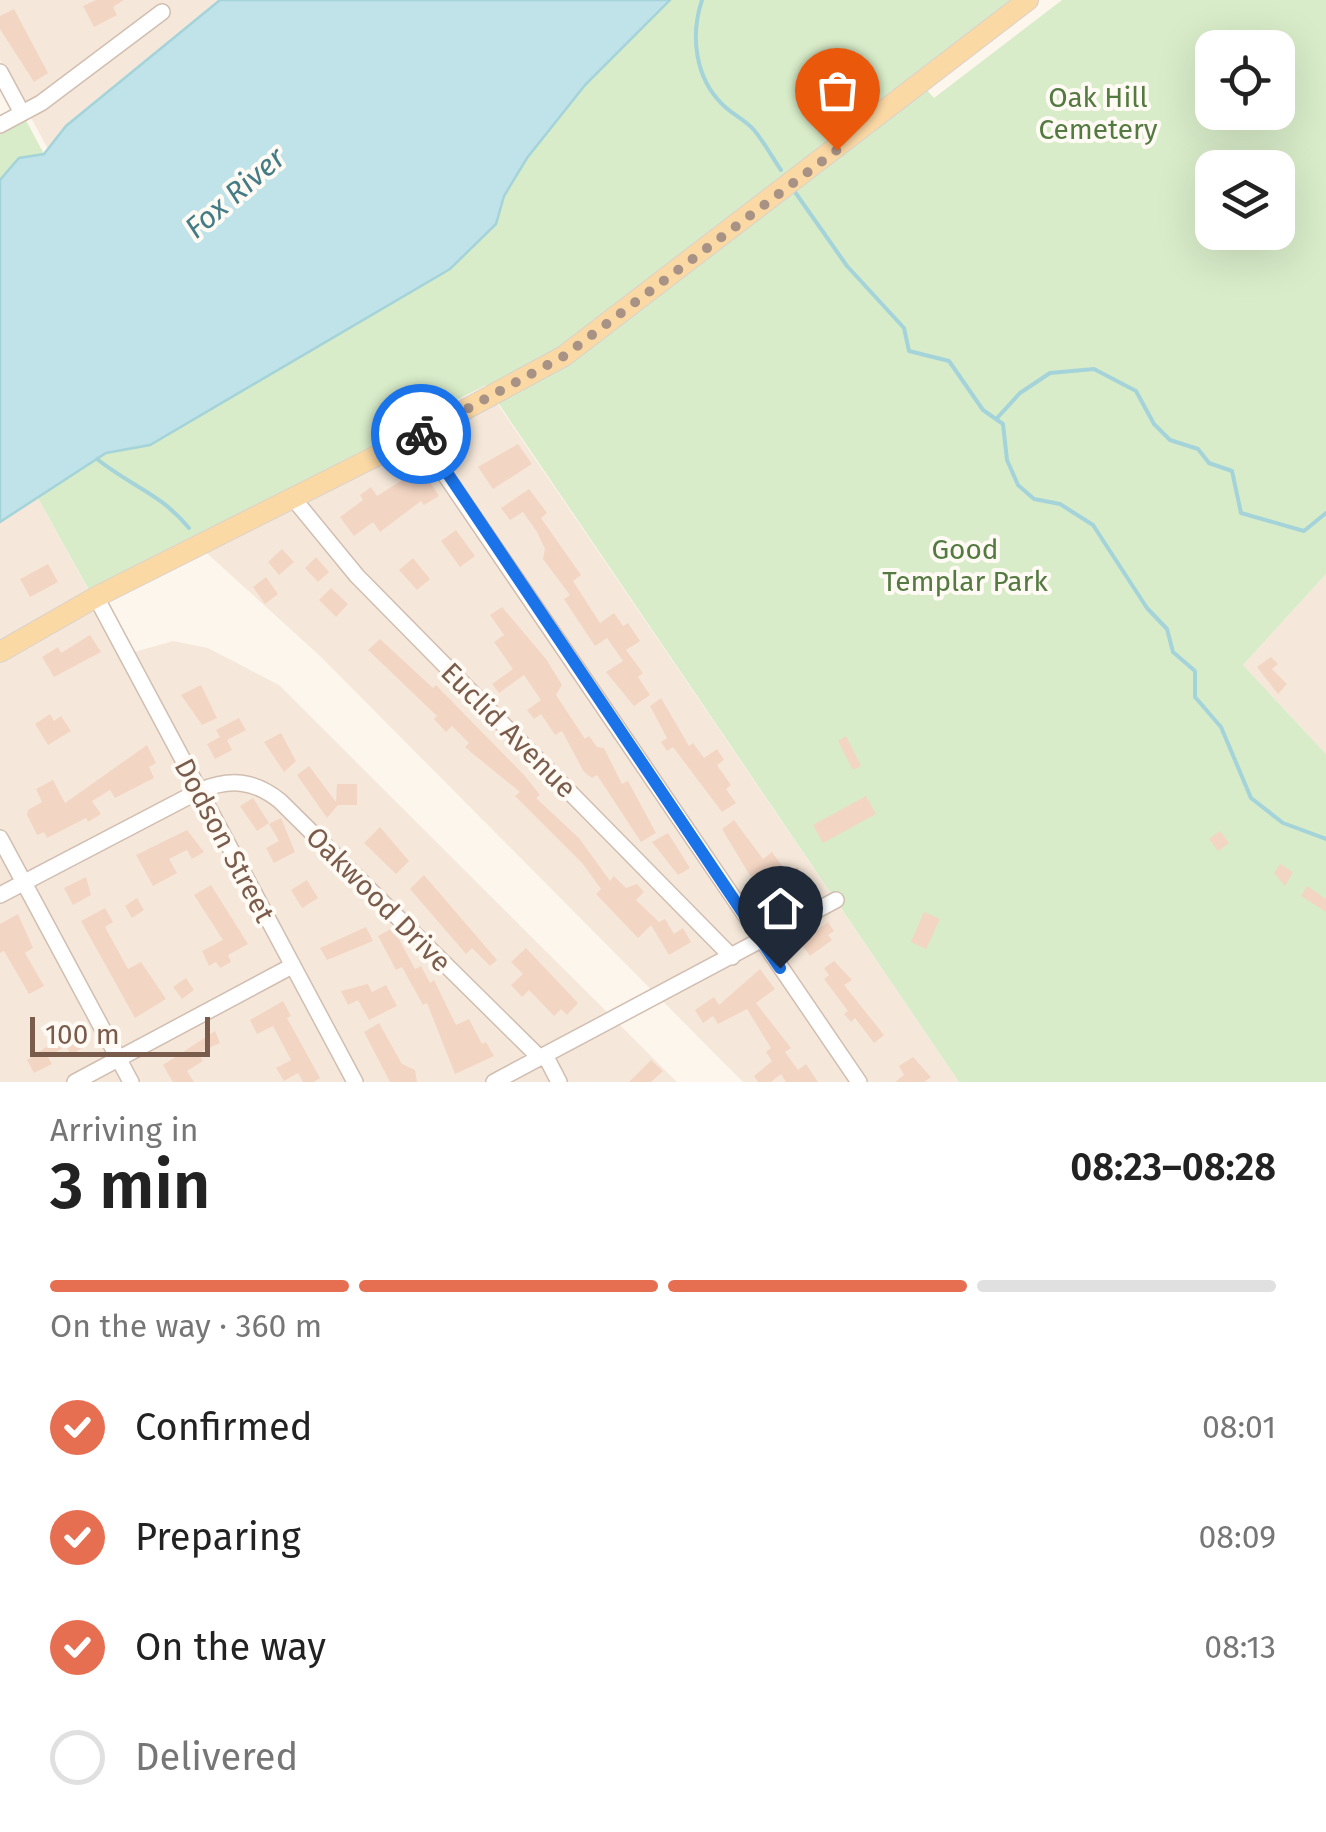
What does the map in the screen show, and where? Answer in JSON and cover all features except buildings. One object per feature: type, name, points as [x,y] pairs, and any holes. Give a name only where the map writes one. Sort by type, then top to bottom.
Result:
[{"type":"main road","points":[[0,652],[96,596],[418,435],[564,356],[1028,0]]},
{"type":"street","points":[[0,125],[162,12]]},
{"type":"street","points":[[0,72],[22,113]]},
{"type":"street","points":[[418,435],[859,1082]]},
{"type":"street","name":"Euclid Avenue","points":[[293,498],[357,576],[732,956]]},
{"type":"street","name":"Dodson Street","points":[[96,596],[355,1082]]},
{"type":"street","name":"Oakwood Drive","points":[[199,791],[231,781],[266,790],[542,1057],[559,1082]]},
{"type":"street","points":[[0,896],[199,791]]},
{"type":"street","points":[[0,838],[131,1082]]},
{"type":"street","points":[[494,1082],[836,900]]},
{"type":"street","points":[[75,1082],[292,966]]},
{"type":"shaded area","points":[[0,0],[220,0],[66,126],[48,149],[0,60]]},
{"type":"shaded area","points":[[497,403],[959,1082],[743,1082],[320,656],[200,547]]},
{"type":"shaded area","points":[[38,498],[351,1082],[0,1082],[0,522]]},
{"type":"shaded area","points":[[1326,574],[1326,754],[1243,665]]},
{"type":"shaded area","points":[[173,641],[208,648],[279,685],[677,1082],[361,1082],[131,653]]},
{"type":"green space","name":"Good Templar Park","points":[[670,0],[1022,0],[925,88],[934,98],[1062,0],[1326,0],[1326,574],[1243,665],[1326,754],[1326,1082],[959,1082],[486,385],[406,426],[410,434],[90,592],[38,498],[106,453],[150,445],[450,269],[496,224],[504,196],[527,158],[585,85]]},
{"type":"green space","points":[[22,113],[44,154],[19,159],[0,180],[0,125]]},
{"type":"water","name":"Fox River","points":[[220,0],[670,0],[585,85],[527,158],[504,196],[496,224],[450,269],[150,445],[106,453],[0,522],[0,180],[19,158],[44,154],[66,126]]},
{"type":"waterway","points":[[702,0],[696,42],[706,82],[723,105],[754,130],[781,170]]},
{"type":"waterway","points":[[795,192],[847,266],[904,328],[909,351],[949,361],[983,410],[1003,424],[1007,460],[1018,485],[1034,499],[1060,504],[1093,525],[1147,608],[1167,629],[1173,652],[1195,671],[1195,697],[1221,727],[1251,798],[1283,823],[1326,839]]},
{"type":"waterway","points":[[998,417],[1020,393],[1050,373],[1094,369],[1136,391],[1154,424],[1170,440],[1198,449],[1209,463],[1232,471],[1241,513],[1304,531],[1326,513]]},
{"type":"waterway","points":[[97,459],[156,498],[189,528]]},
{"type":"way so far","points":[[421,434],[564,356],[837,150]]},
{"type":"route","points":[[421,434],[418,435],[780,968]]},
{"type":"park label","name":"Oak Hill Cemetery","points":[[1098,113]]}]
